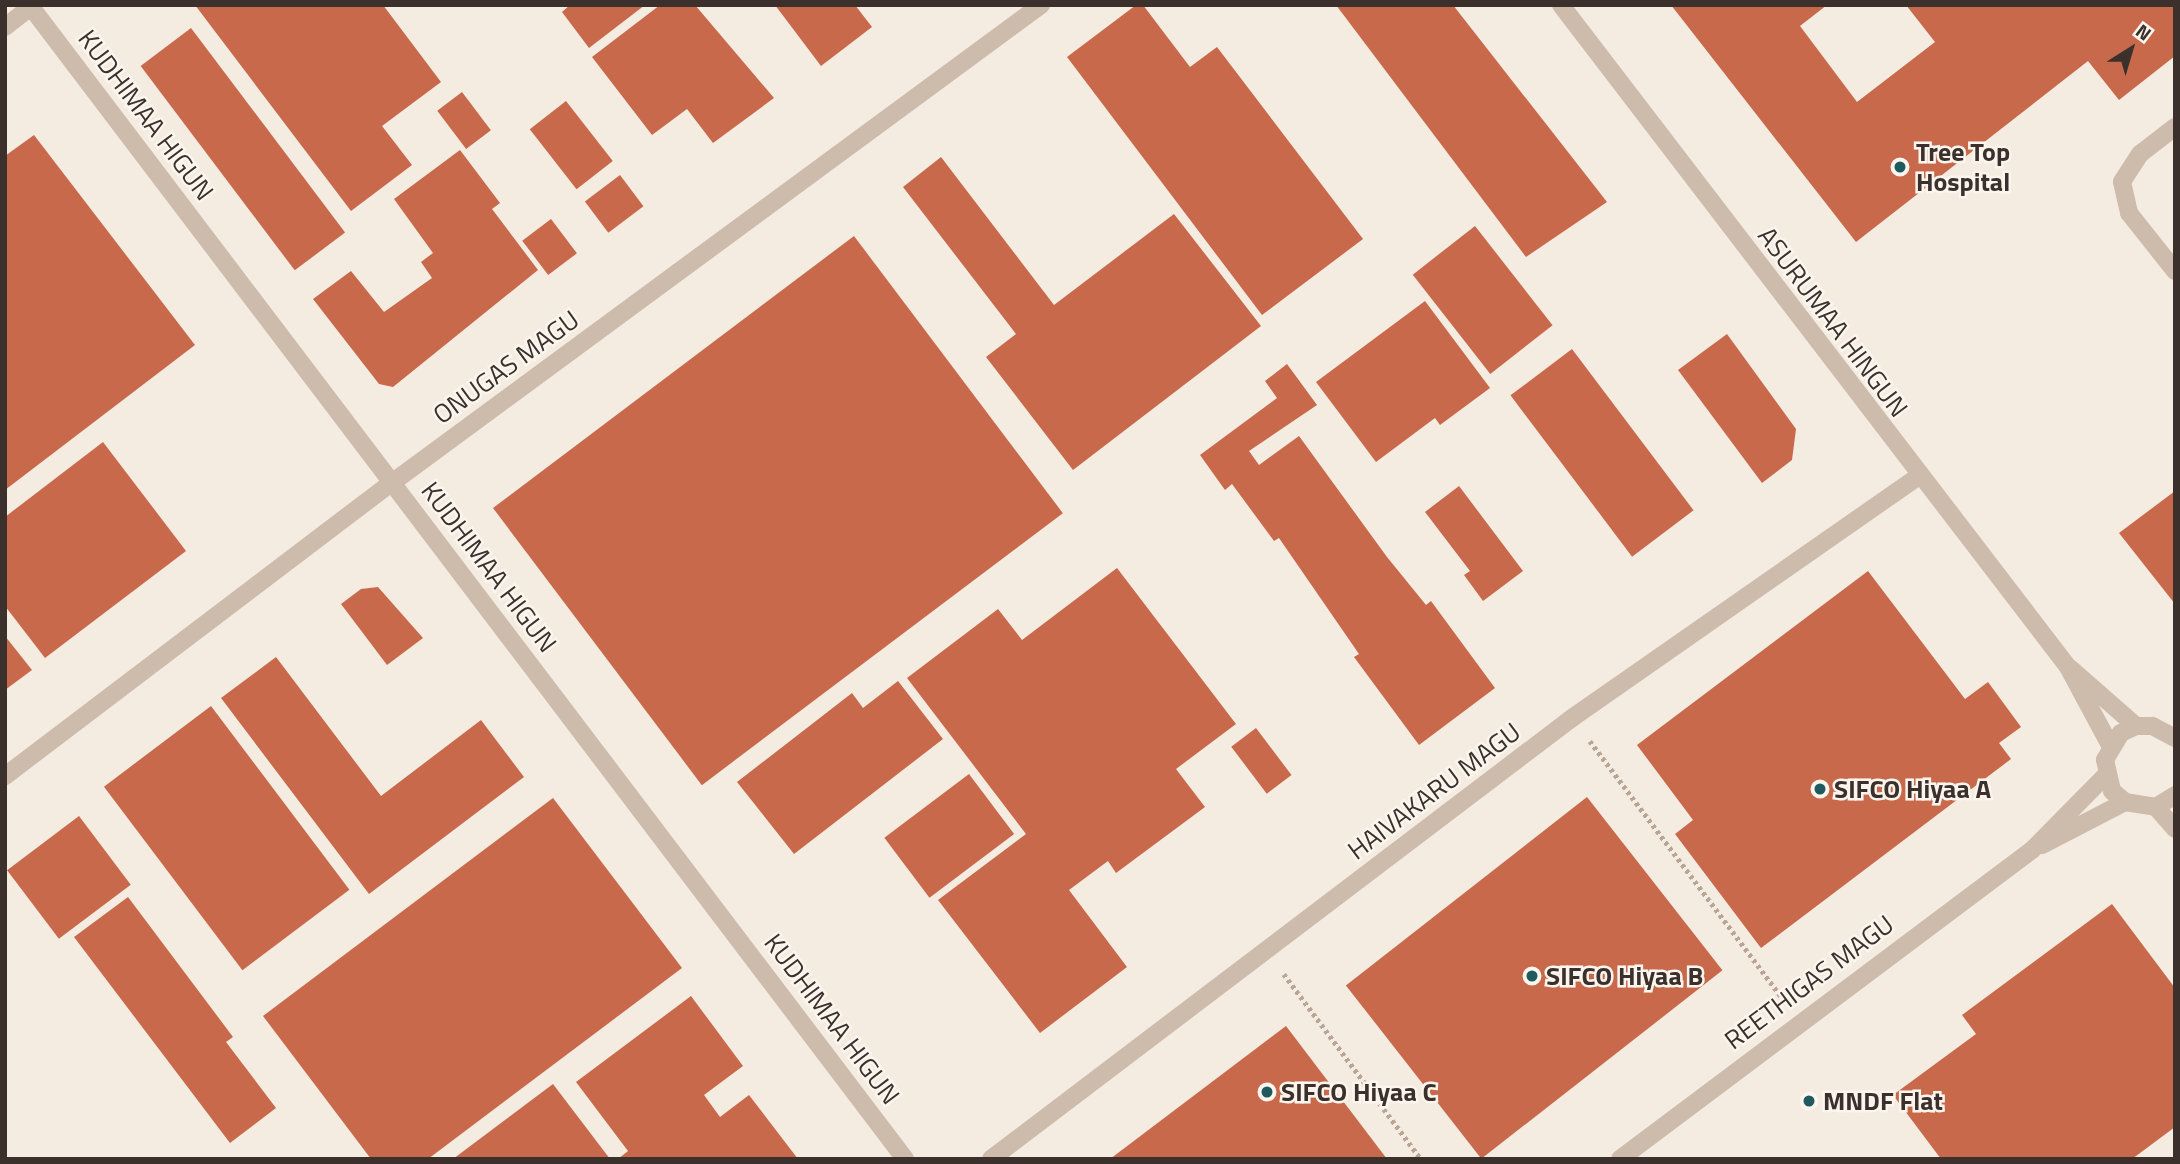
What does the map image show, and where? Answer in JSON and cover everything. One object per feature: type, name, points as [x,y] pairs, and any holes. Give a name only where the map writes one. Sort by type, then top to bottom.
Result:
[{"type":"street","name":"ONUGAS MAGU","points":[[5,776],[393,482],[1041,5]]},
{"type":"street","name":"ASURUMAA HINGUN","points":[[1561,5],[1918,477],[2068,667],[2110,745]]},
{"type":"street","name":"KUDHIMAA HIGUN","points":[[32,6],[905,1159]]},
{"type":"street","points":[[5,27],[32,6]]},
{"type":"street","points":[[2175,127],[2140,154],[2122,182],[2129,213],[2175,271]]},
{"type":"street","name":"HAIVAKARU MAGU","points":[[991,1159],[1572,718],[1918,477]]},
{"type":"street","name":"ASURUMAA HINGUN","points":[[2068,667],[2136,726]]},
{"type":"street","points":[[2172,732],[2136,726],[2110,745],[2105,776],[2125,802],[2156,807],[2175,830]]},
{"type":"street","name":"REETHIGAS MAGU","points":[[1620,1159],[2032,850],[2105,776]]},
{"type":"street","points":[[2156,807],[2175,795]]},
{"type":"street","name":"REETHIGAS MAGU","points":[[2032,850],[2125,802]]},
{"type":"path","points":[[1572,718],[1800,1022]]},
{"type":"path","points":[[1267,951],[1421,1159]]},
{"type":"building","points":[[195,5],[383,5],[441,82],[382,126],[412,165],[351,211]]},
{"type":"building","points":[[570,5],[645,5],[589,48],[562,12]]},
{"type":"building","points":[[660,5],[695,5],[774,98],[713,143],[687,109],[652,135],[592,57]]},
{"type":"building","points":[[775,5],[855,5],[872,27],[821,66]]},
{"type":"building","points":[[1136,5],[1143,5],[1190,67],[1217,47],[1363,239],[1262,315],[1067,57]]},
{"type":"building","points":[[1336,5],[1453,5],[1607,202],[1526,257]]},
{"type":"building","name":"Tree Top Hospital","points":[[1671,5],[1827,5],[1800,26],[1857,102],[1935,42],[1906,5],[2175,5],[2175,56],[2119,100],[2088,61],[1856,242]]},
{"type":"building","points":[[191,28],[345,232],[295,270],[141,66]]},
{"type":"building","points":[[462,92],[491,130],[466,149],[437,111]]},
{"type":"building","points":[[566,101],[613,161],[577,189],[530,129]]},
{"type":"building","points":[[34,135],[195,345],[5,490],[5,156]]},
{"type":"building","points":[[460,150],[500,203],[492,209],[538,270],[393,387],[379,384],[313,299],[351,271],[384,312],[432,278],[421,262],[433,253],[394,199]]},
{"type":"building","points":[[941,157],[1054,305],[1174,214],[1261,326],[1073,470],[986,357],[1016,334],[903,187]]},
{"type":"building","points":[[620,175],[643,206],[608,233],[585,201]]},
{"type":"building","points":[[551,219],[577,253],[548,275],[522,241]]},
{"type":"building","points":[[1475,226],[1553,325],[1490,374],[1413,275]]},
{"type":"building","points":[[854,236],[1063,513],[702,785],[493,508]]},
{"type":"building","points":[[1425,301],[1490,388],[1440,425],[1435,418],[1376,462],[1316,382]]},
{"type":"building","points":[[1727,334],[1796,429],[1792,460],[1762,483],[1678,370]]},
{"type":"building","points":[[1572,349],[1694,510],[1632,557],[1511,395]]},
{"type":"building","points":[[1287,364],[1317,405],[1249,451],[1259,465],[1299,436],[1387,557],[1426,605],[1431,601],[1495,688],[1419,745],[1354,657],[1359,654],[1279,538],[1274,541],[1232,484],[1225,490],[1200,455],[1277,398],[1265,381]]},
{"type":"building","points":[[103,442],[186,551],[45,658],[5,606],[5,517]]},
{"type":"building","points":[[1459,486],[1523,571],[1483,601],[1464,575],[1470,571],[1425,512]]},
{"type":"building","points":[[2175,491],[2175,604],[2119,533]]},
{"type":"building","points":[[1117,568],[1236,724],[1176,769],[1205,807],[1116,873],[1108,861],[1069,890],[1127,967],[1040,1033],[938,900],[1026,834],[907,678],[998,609],[1022,640]]},
{"type":"building","name":"SIFCO Hiyaa A","points":[[1868,571],[1965,699],[1988,682],[2021,727],[1999,743],[2011,759],[1761,948],[1675,834],[1693,820],[1637,745]]},
{"type":"building","points":[[378,587],[423,638],[387,665],[341,604],[361,589]]},
{"type":"building","points":[[5,636],[32,670],[5,690]]},
{"type":"building","points":[[276,657],[381,796],[481,720],[524,777],[369,894],[221,698]]},
{"type":"building","points":[[898,681],[943,739],[794,854],[737,782],[852,693],[863,708]]},
{"type":"building","points":[[211,706],[349,890],[242,970],[104,787]]},
{"type":"building","points":[[1256,728],[1292,775],[1267,794],[1231,747]]},
{"type":"building","points":[[969,774],[1014,834],[929,898],[884,838]]},
{"type":"building","name":"SIFCO Hiyaa B","points":[[1587,797],[1722,970],[1481,1159],[1346,985]]},
{"type":"building","points":[[553,798],[682,968],[428,1159],[371,1159],[263,1016]]},
{"type":"building","points":[[79,816],[131,885],[59,939],[7,870]]},
{"type":"building","points":[[128,897],[233,1037],[226,1042],[276,1108],[230,1143],[74,937]]},
{"type":"building","points":[[2112,904],[2175,988],[2175,1127],[2132,1159],[1941,1159],[1893,1095],[1976,1034],[1962,1015]]},
{"type":"building","points":[[691,996],[743,1066],[704,1095],[720,1117],[749,1095],[798,1159],[618,1159],[628,1151],[576,1082]]},
{"type":"building","name":"SIFCO Hiyaa C","points":[[1286,1026],[1387,1159],[1110,1159]]},
{"type":"building","points":[[553,1084],[610,1159],[453,1159]]},
{"type":"place","name":"Tree Top Hospital","points":[[1900,167]]},
{"type":"place","name":"SIFCO Hiyaa A","points":[[1820,789]]},
{"type":"place","name":"SIFCO Hiyaa B","points":[[1532,976]]},
{"type":"place","name":"SIFCO Hiyaa C","points":[[1267,1092]]},
{"type":"place","name":"MNDF Flat","points":[[1809,1101]]}]
